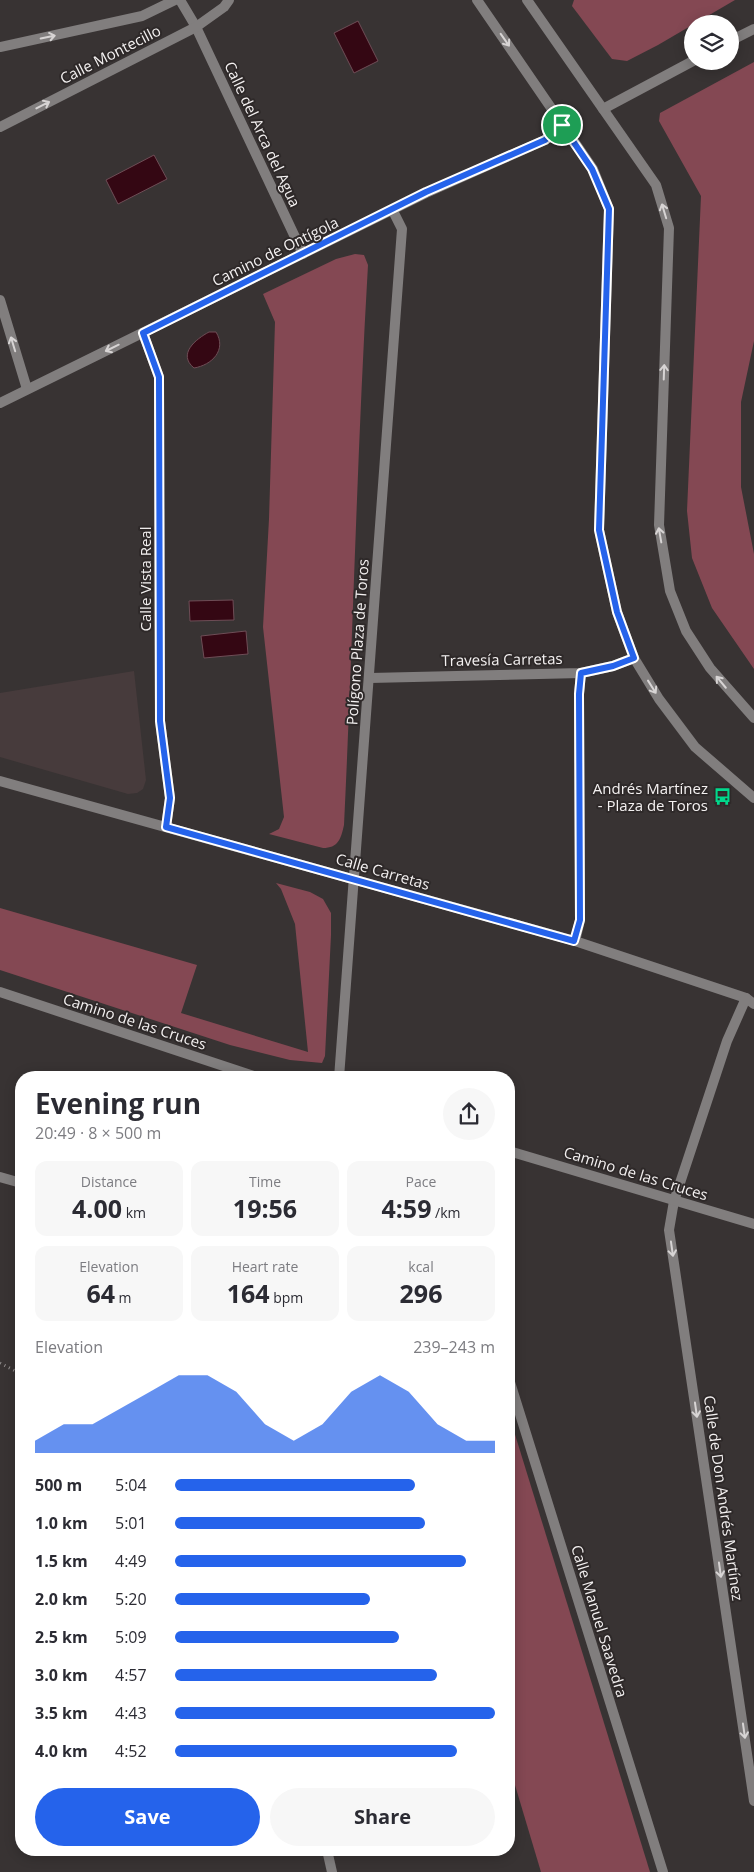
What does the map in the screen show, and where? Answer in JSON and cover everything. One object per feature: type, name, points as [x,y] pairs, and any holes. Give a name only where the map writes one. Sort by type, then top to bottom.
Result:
[{"type":"street","points":[[0,47],[142,16],[175,0]]},
{"type":"street","name":"Calle del Arca del Agua","points":[[180,0],[196,27],[302,254]]},
{"type":"street","name":"Calle Montecillo","points":[[0,127],[196,27],[224,7],[229,0]]},
{"type":"street","points":[[477,0],[592,169],[609,209],[599,530],[617,612],[634,658],[659,699],[695,746],[754,798]]},
{"type":"street","points":[[527,0],[656,185],[669,228],[658,525],[670,591],[686,631],[695,646],[710,668],[754,718]]},
{"type":"street","points":[[739,36],[754,29]]},
{"type":"street","points":[[603,109],[684,66]]},
{"type":"street","name":"Camino de Ontígola","points":[[0,403],[27,388],[392,211],[426,192],[545,140],[562,125]]},
{"type":"street","name":"Polígono Plaza de Toros","points":[[340,1071],[402,229],[392,211]]},
{"type":"street","points":[[0,300],[27,388]]},
{"type":"street","name":"Calle Vista Real","points":[[143,333],[159,377],[160,721],[170,798],[166,827]]},
{"type":"street","name":"Travesía Carretas","points":[[370,678],[581,673],[613,666],[634,658]]},
{"type":"street","points":[[574,941],[580,920],[579,694],[581,673]]},
{"type":"street","name":"Calle Carretas","points":[[0,781],[355,878],[574,941],[750,1001]]},
{"type":"street","name":"Camino de las Cruces","points":[[0,992],[239,1071]]},
{"type":"street","name":"Calle de Don Andrés Martínez","points":[[750,1001],[727,1042],[674,1201],[669,1230],[754,1801]]},
{"type":"street","name":"Camino de las Cruces","points":[[515,1153],[754,1224]]},
{"type":"street","points":[[0,1177],[15,1181]]},
{"type":"street","name":"Calle Manuel Saavedra","points":[[515,1398],[663,1872]]},
{"type":"street","points":[[328,1856],[332,1872]]},
{"type":"path","points":[[0,1363],[15,1371]]},
{"type":"shaded area","points":[[574,0],[735,0],[709,15],[684,15],[684,30],[627,61],[612,59],[572,6]]},
{"type":"shaded area","points":[[358,21],[378,61],[354,73],[334,33]]},
{"type":"shaded area","points":[[754,62],[754,341],[741,402],[741,487],[754,554],[754,669],[712,608],[692,558],[687,511],[701,196],[659,121],[660,113]]},
{"type":"shaded area","points":[[154,155],[167,179],[118,204],[106,180]]},
{"type":"shaded area","points":[[355,254],[364,255],[368,265],[344,825],[338,842],[328,848],[323,848],[269,834],[279,829],[284,817],[263,627],[269,519],[275,322],[263,294],[336,259]]},
{"type":"shaded area","points":[[209,332],[216,332],[220,345],[219,351],[207,364],[194,368],[189,363],[187,357],[190,347]]},
{"type":"shaded area","points":[[233,600],[234,620],[190,621],[189,601]]},
{"type":"shaded area","points":[[246,631],[248,654],[204,658],[201,636]]},
{"type":"shaded area","points":[[134,671],[146,780],[143,789],[137,793],[128,794],[0,757],[0,693]]},
{"type":"shaded area","points":[[276,883],[310,892],[323,899],[331,913],[325,1056],[322,1063],[290,1060],[230,1045],[0,970],[0,908],[197,965],[181,1013],[308,1052],[295,924],[281,889]]},
{"type":"shaded area","points":[[515,1434],[650,1872],[541,1872],[515,1785]]},
{"type":"place","name":"Andrés Martínez - Plaza de Toros","points":[[722,797]]},
{"type":"route","points":[[562,125],[592,169],[609,209],[599,530],[617,612],[634,658],[613,666],[581,673],[579,694],[580,920],[574,941],[330,871],[166,827],[170,798],[160,721],[159,377],[143,333],[392,211],[426,192],[545,140],[562,125]]}]
